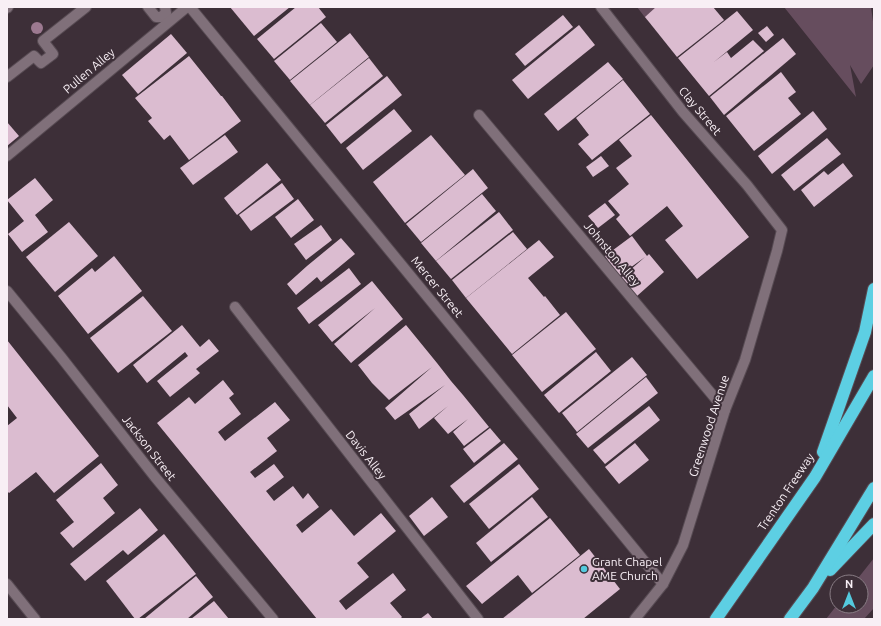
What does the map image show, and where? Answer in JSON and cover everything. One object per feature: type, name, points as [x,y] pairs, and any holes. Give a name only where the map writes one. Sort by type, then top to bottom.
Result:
[{"type":"highway","points":[[815,477],[865,332],[874,289]]},
{"type":"highway","name":"Trenton Freeway","points":[[716,619],[815,477],[874,376]]},
{"type":"highway","points":[[790,619],[813,588],[874,488]]},
{"type":"highway","points":[[813,588],[874,524]]},
{"type":"street","points":[[7,77],[34,56],[41,64],[53,54],[43,41],[86,7]]},
{"type":"street","points":[[148,7],[156,16],[162,17],[166,13],[166,7]]},
{"type":"street","name":"Pullen Alley","points":[[7,156],[187,7]]},
{"type":"street","name":"Mercer Street","points":[[190,7],[663,584]]},
{"type":"street","name":"Clay Street","points":[[601,7],[683,112],[747,185],[782,230]]},
{"type":"street","name":"Johnston Alley","points":[[479,115],[726,410]]},
{"type":"street","name":"Greenwood Avenue","points":[[635,619],[663,584],[684,545],[726,410],[745,360],[782,230]]},
{"type":"street","name":"Jackson Street","points":[[7,291],[155,477],[273,619]]},
{"type":"street","name":"Davis Alley","points":[[234,307],[478,619]]},
{"type":"street","points":[[7,584],[35,619]]},
{"type":"shaded area","points":[[637,7],[663,7],[647,20]]},
{"type":"shaded area","points":[[784,7],[871,7],[874,29],[874,65],[861,84],[850,65],[856,97]]},
{"type":"shaded area","points":[[874,558],[874,608],[869,614],[869,574],[861,574]]},
{"type":"shaded area","points":[[830,614],[869,614],[864,619],[826,619]]},
{"type":"building","points":[[230,7],[290,7],[254,36]]},
{"type":"building","points":[[296,7],[318,7],[326,17],[274,59],[257,39]]},
{"type":"building","points":[[656,7],[713,7],[724,20],[677,57],[645,17]]},
{"type":"building","points":[[737,11],[753,30],[714,62],[727,52],[731,58],[753,40],[764,51],[709,96],[678,58]]},
{"type":"building","points":[[563,15],[573,27],[525,66],[515,54]]},
{"type":"building","points":[[321,23],[337,42],[290,80],[274,61]]},
{"type":"building","points":[[579,25],[595,45],[528,99],[512,80]]},
{"type":"building","points":[[767,26],[774,35],[766,42],[758,33]]},
{"type":"building","points":[[350,33],[369,57],[310,105],[290,81]]},
{"type":"building","points":[[171,34],[187,53],[138,94],[122,75]]},
{"type":"building","points":[[783,38],[796,54],[724,115],[710,97]]},
{"type":"building","points":[[189,56],[241,121],[189,160],[170,135],[164,140],[148,121],[152,118],[135,98]]},
{"type":"building","points":[[369,58],[383,76],[325,123],[310,105]]},
{"type":"building","points":[[608,62],[623,79],[558,131],[544,114]]},
{"type":"building","points":[[781,72],[796,92],[788,98],[801,114],[754,151],[726,116]]},
{"type":"building","points":[[387,76],[402,95],[341,144],[326,125]]},
{"type":"building","points":[[623,80],[650,114],[592,160],[578,144],[589,135],[576,118]]},
{"type":"building","points":[[394,109],[412,131],[363,170],[346,148]]},
{"type":"building","points":[[813,111],[827,129],[772,174],[758,156]]},
{"type":"building","points":[[651,115],[749,237],[697,279],[665,240],[683,226],[667,206],[630,236],[616,219],[620,215],[608,201],[629,184],[616,168],[632,156],[619,140]]},
{"type":"building","points":[[7,122],[19,136],[7,146]]},
{"type":"building","points":[[225,135],[238,152],[193,185],[180,168]]},
{"type":"building","points":[[431,135],[465,175],[405,223],[373,182]]},
{"type":"building","points":[[827,138],[841,154],[794,191],[781,175]]},
{"type":"building","points":[[601,156],[609,166],[593,177],[586,167]]},
{"type":"building","points":[[267,163],[281,180],[237,215],[224,198]]},
{"type":"building","points":[[843,163],[853,176],[814,207],[801,190],[824,171],[828,175]]},
{"type":"building","points":[[473,169],[488,188],[421,242],[406,224]]},
{"type":"building","points":[[35,178],[53,200],[35,215],[48,232],[22,252],[8,234],[24,221],[7,200]]},
{"type":"building","points":[[282,183],[294,199],[251,231],[239,215]]},
{"type":"building","points":[[482,194],[496,211],[436,261],[421,243]]},
{"type":"building","points":[[298,199],[314,220],[291,238],[275,217]]},
{"type":"building","points":[[605,203],[615,215],[598,228],[588,216]]},
{"type":"building","points":[[499,212],[513,230],[451,279],[436,261]]},
{"type":"building","points":[[69,222],[98,256],[55,292],[26,257]]},
{"type":"building","points":[[321,225],[332,240],[306,260],[294,244]]},
{"type":"building","points":[[513,232],[527,249],[466,298],[452,280]]},
{"type":"building","points":[[632,236],[647,256],[649,254],[664,272],[637,296],[621,278],[645,257],[619,276],[605,256]]},
{"type":"building","points":[[341,238],[355,254],[321,282],[317,277],[296,295],[287,284]]},
{"type":"building","points":[[539,240],[554,257],[528,278],[560,315],[512,354],[466,298]]},
{"type":"building","points":[[114,256],[142,291],[88,334],[58,296],[92,268],[95,272]]},
{"type":"building","points":[[349,268],[361,284],[309,324],[297,308]]},
{"type":"building","points":[[372,281],[403,319],[351,363],[334,344],[375,308],[332,342],[318,325]]},
{"type":"building","points":[[143,296],[172,331],[118,373],[90,338]]},
{"type":"building","points":[[566,312],[596,349],[542,392],[512,355]]},
{"type":"building","points":[[182,325],[200,347],[209,339],[219,351],[196,369],[200,373],[170,397],[157,381],[188,356],[185,352],[147,383],[133,365]]},
{"type":"building","points":[[406,325],[489,427],[464,446],[453,432],[468,419],[448,434],[434,418],[448,406],[419,429],[409,414],[445,385],[395,420],[385,408],[432,367],[389,400],[372,383],[358,365]]},
{"type":"building","points":[[7,340],[99,456],[54,493],[36,472],[9,493],[7,491],[7,426],[17,418],[7,405]]},
{"type":"building","points":[[596,352],[611,371],[559,413],[544,395]]},
{"type":"building","points":[[632,357],[647,375],[577,432],[562,413]]},
{"type":"building","points":[[646,377],[658,393],[588,448],[576,434]]},
{"type":"building","points":[[223,380],[234,394],[229,398],[241,414],[218,432],[225,441],[275,402],[290,420],[267,438],[277,451],[250,472],[255,478],[274,464],[284,477],[266,491],[274,501],[293,486],[303,499],[308,493],[319,507],[296,525],[302,533],[331,509],[354,536],[381,513],[396,531],[357,563],[369,577],[339,601],[346,610],[393,573],[406,590],[390,603],[402,617],[400,619],[317,619],[157,423],[189,397],[195,404]]},
{"type":"building","points":[[649,406],[660,420],[605,464],[593,450]]},
{"type":"building","points":[[490,428],[501,441],[474,463],[463,449]]},
{"type":"building","points":[[504,443],[518,459],[464,503],[450,486]]},
{"type":"building","points":[[635,443],[649,460],[619,484],[605,467]]},
{"type":"building","points":[[101,463],[118,485],[103,498],[115,513],[73,548],[60,533],[74,522],[56,500]]},
{"type":"building","points":[[519,464],[539,489],[489,529],[469,504]]},
{"type":"building","points":[[432,497],[448,517],[424,536],[409,516]]},
{"type":"building","points":[[532,497],[548,517],[491,562],[476,543]]},
{"type":"building","points":[[140,508],[158,530],[128,555],[123,550],[85,581],[70,564]]},
{"type":"building","points":[[550,518],[580,555],[532,593],[518,575],[482,604],[466,586]]},
{"type":"building","points":[[164,534],[196,574],[138,619],[135,619],[106,581]]},
{"type":"building","name":"Grant Chapel AME Church","points":[[589,549],[620,589],[583,619],[502,619]]},
{"type":"building","points":[[196,576],[213,597],[187,619],[144,619]]},
{"type":"building","points":[[214,601],[229,619],[191,619]]},
{"type":"building","points":[[428,613],[433,619],[420,619]]},
{"type":"place","name":"Grant Chapel AME Church","points":[[584,569]]}]
